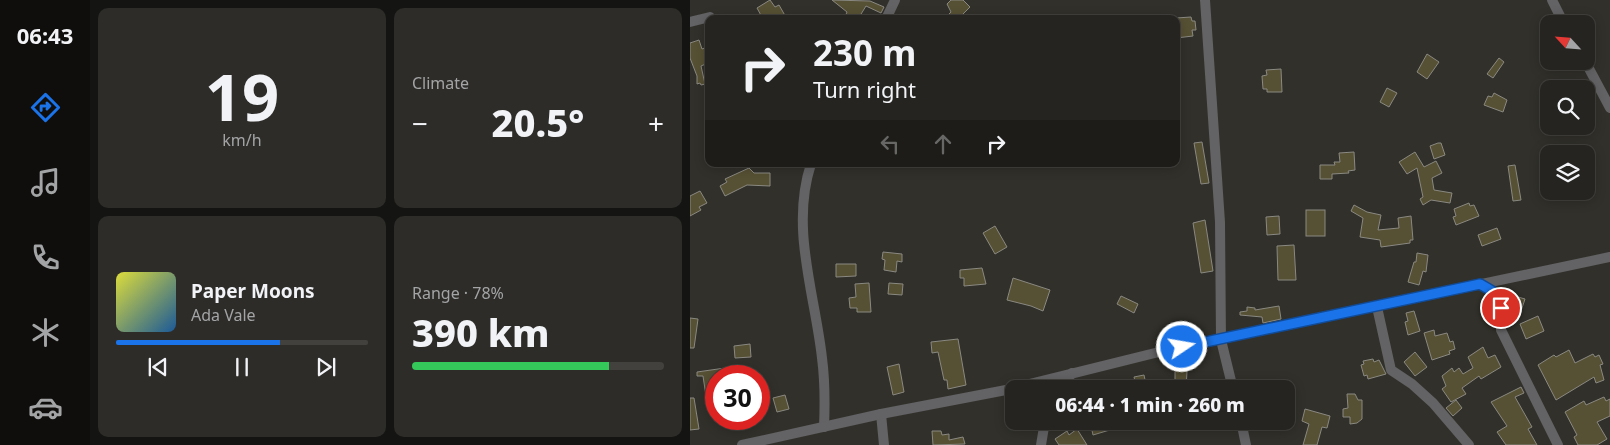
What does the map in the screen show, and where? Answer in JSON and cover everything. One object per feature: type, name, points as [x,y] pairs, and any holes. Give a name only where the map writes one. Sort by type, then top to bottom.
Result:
[{"type":"street","points":[[888,15],[895,0]]},
{"type":"street","points":[[1205,0],[1220,225],[1221,340],[1231,380]]},
{"type":"street","points":[[1552,0],[1560,15]]},
{"type":"street","points":[[690,22],[705,18]]},
{"type":"street","points":[[1590,70],[1610,108]]},
{"type":"street","points":[[810,167],[806,180],[804,251],[807,278],[822,356],[825,390],[824,427]]},
{"type":"street","points":[[742,445],[881,414],[1006,390],[1072,373],[1610,256]]},
{"type":"street","points":[[1480,284],[1492,291],[1501,308],[1502,330],[1558,445]]},
{"type":"street","points":[[1377,307],[1391,370],[1412,384],[1433,403],[1468,445]]},
{"type":"street","points":[[1067,380],[1072,373]]},
{"type":"street","points":[[881,414],[884,445]]},
{"type":"street","points":[[1041,445],[1044,430]]},
{"type":"street","points":[[1243,430],[1246,445]]},
{"type":"building","points":[[770,0],[775,7],[779,5],[785,15],[761,15],[757,8]]},
{"type":"building","points":[[832,0],[870,1],[884,7],[881,13],[866,6],[860,15],[846,15],[847,12]]},
{"type":"building","points":[[951,0],[963,0],[970,7],[962,15],[950,15],[951,12],[947,4]]},
{"type":"building","points":[[1191,17],[1192,21],[1195,21],[1196,30],[1192,30],[1193,36],[1180,38],[1180,18]]},
{"type":"building","points":[[699,40],[702,49],[705,48],[705,64],[701,66],[705,84],[697,84],[697,76],[690,58],[690,43]]},
{"type":"building","points":[[1427,54],[1439,62],[1427,79],[1417,72]]},
{"type":"building","points":[[1499,58],[1504,62],[1493,78],[1487,74]]},
{"type":"building","points":[[1281,69],[1282,92],[1267,92],[1267,89],[1263,89],[1262,76],[1267,75],[1266,70]]},
{"type":"building","points":[[1387,88],[1397,93],[1389,107],[1380,102]]},
{"type":"building","points":[[1494,93],[1507,100],[1503,112],[1484,105],[1488,96],[1492,97]]},
{"type":"building","points":[[1202,142],[1209,183],[1201,184],[1194,143]]},
{"type":"building","points":[[1441,143],[1445,155],[1434,159],[1430,146]]},
{"type":"building","points":[[1354,152],[1355,170],[1348,171],[1349,173],[1332,174],[1332,179],[1320,179],[1320,165],[1335,165],[1334,162],[1340,162],[1339,153]]},
{"type":"building","points":[[1415,152],[1424,167],[1436,161],[1442,173],[1432,178],[1434,190],[1452,193],[1450,203],[1431,200],[1423,205],[1420,199],[1423,197],[1417,168],[1407,174],[1399,162]]},
{"type":"building","points":[[1515,165],[1521,200],[1513,201],[1508,166]]},
{"type":"building","points":[[749,168],[754,173],[770,173],[770,186],[747,185],[725,196],[720,186],[727,182],[725,179]]},
{"type":"building","points":[[700,191],[707,203],[699,207],[701,210],[690,216],[690,196]]},
{"type":"building","points":[[1469,203],[1470,206],[1474,205],[1479,216],[1456,225],[1453,217],[1456,216],[1454,209]]},
{"type":"building","points":[[1354,205],[1367,212],[1381,215],[1378,230],[1399,228],[1398,218],[1411,216],[1413,240],[1410,240],[1410,243],[1381,247],[1380,240],[1360,237],[1363,218],[1351,211]]},
{"type":"building","points":[[1306,210],[1325,210],[1325,236],[1306,236]]},
{"type":"building","points":[[1279,216],[1280,234],[1267,235],[1266,217]]},
{"type":"building","points":[[1205,220],[1213,271],[1201,273],[1193,223]]},
{"type":"building","points":[[995,226],[1007,247],[995,254],[983,233]]},
{"type":"building","points":[[1497,228],[1501,239],[1482,246],[1478,235]]},
{"type":"building","points":[[1294,245],[1296,280],[1278,280],[1277,246]]},
{"type":"building","points":[[883,252],[902,254],[902,262],[897,261],[896,272],[884,270],[885,260],[882,259]]},
{"type":"building","points":[[1417,253],[1428,255],[1426,272],[1423,271],[1419,285],[1408,282],[1414,262],[1416,262]]},
{"type":"building","points":[[836,264],[856,264],[856,276],[836,277]]},
{"type":"building","points":[[982,268],[986,284],[964,286],[964,278],[960,278],[960,270]]},
{"type":"building","points":[[1013,278],[1050,290],[1043,311],[1007,300]]},
{"type":"building","points":[[869,283],[871,312],[857,312],[857,308],[850,308],[849,298],[856,297],[855,284]]},
{"type":"building","points":[[889,283],[903,284],[902,295],[888,294]]},
{"type":"building","points":[[1511,295],[1525,299],[1519,317],[1508,313],[1507,306]]},
{"type":"building","points":[[1121,296],[1138,304],[1134,313],[1117,304]]},
{"type":"building","points":[[1279,306],[1281,319],[1263,323],[1262,317],[1240,315],[1240,312],[1247,311],[1247,307],[1255,308],[1255,310]]},
{"type":"building","points":[[1414,311],[1420,331],[1408,335],[1405,322],[1408,321],[1406,313]]},
{"type":"building","points":[[1538,316],[1544,331],[1526,339],[1520,324]]},
{"type":"building","points":[[690,318],[698,319],[694,348],[690,348]]},
{"type":"building","points":[[1186,326],[1189,339],[1177,341],[1174,330]]},
{"type":"building","points":[[1434,330],[1435,336],[1447,333],[1450,342],[1453,341],[1455,349],[1449,351],[1450,354],[1432,360],[1424,333]]},
{"type":"building","points":[[958,339],[966,385],[948,389],[947,380],[944,380],[938,352],[932,353],[931,342]]},
{"type":"building","points":[[750,344],[751,357],[735,358],[734,346]]},
{"type":"building","points":[[1483,347],[1488,358],[1495,355],[1501,367],[1481,379],[1479,376],[1462,388],[1466,394],[1451,402],[1442,389],[1446,386],[1442,376],[1452,368],[1454,372],[1459,368],[1463,374],[1473,368],[1468,357]]},
{"type":"building","points":[[1569,350],[1575,363],[1593,354],[1595,357],[1599,355],[1603,364],[1600,365],[1604,380],[1596,383],[1594,377],[1556,400],[1538,365],[1554,355],[1556,357]]},
{"type":"building","points":[[1415,352],[1427,367],[1415,376],[1404,362]]},
{"type":"building","points":[[1373,359],[1374,362],[1379,360],[1386,374],[1368,379],[1367,375],[1364,376],[1361,365],[1364,364],[1363,361]]},
{"type":"building","points":[[899,364],[904,392],[893,395],[887,367]]},
{"type":"building","points":[[1175,370],[1187,371],[1186,380],[1175,380]]},
{"type":"building","points":[[705,371],[705,389],[703,376],[697,376],[697,372]]},
{"type":"building","points":[[1144,375],[1145,380],[1135,380],[1134,377]]},
{"type":"building","points":[[1521,387],[1524,393],[1515,397],[1532,427],[1528,429],[1537,445],[1506,445],[1497,432],[1507,426],[1491,402]]},
{"type":"building","points":[[1347,394],[1355,394],[1358,400],[1362,400],[1362,419],[1357,423],[1350,424],[1350,417],[1343,417],[1343,409],[1348,408]]},
{"type":"building","points":[[785,395],[789,409],[777,412],[773,398]]},
{"type":"building","points":[[1604,397],[1606,401],[1610,399],[1610,416],[1597,422],[1607,439],[1597,445],[1578,445],[1574,437],[1577,435],[1565,412],[1584,401],[1586,405]]},
{"type":"building","points":[[690,398],[694,398],[699,429],[690,430]]},
{"type":"building","points":[[1456,400],[1462,408],[1453,416],[1446,408]]},
{"type":"building","points":[[1305,409],[1330,416],[1327,428],[1322,427],[1317,445],[1303,445],[1309,424],[1302,421]]},
{"type":"building","points":[[1078,430],[1087,445],[1059,445],[1055,439],[1067,431],[1069,435]]},
{"type":"building","points":[[1092,430],[1110,430],[1093,435]]},
{"type":"building","points":[[932,431],[941,431],[942,435],[949,434],[949,440],[963,437],[965,444],[933,445]]},
{"type":"route","points":[[1182,347],[1480,284],[1492,291],[1501,308]]}]
